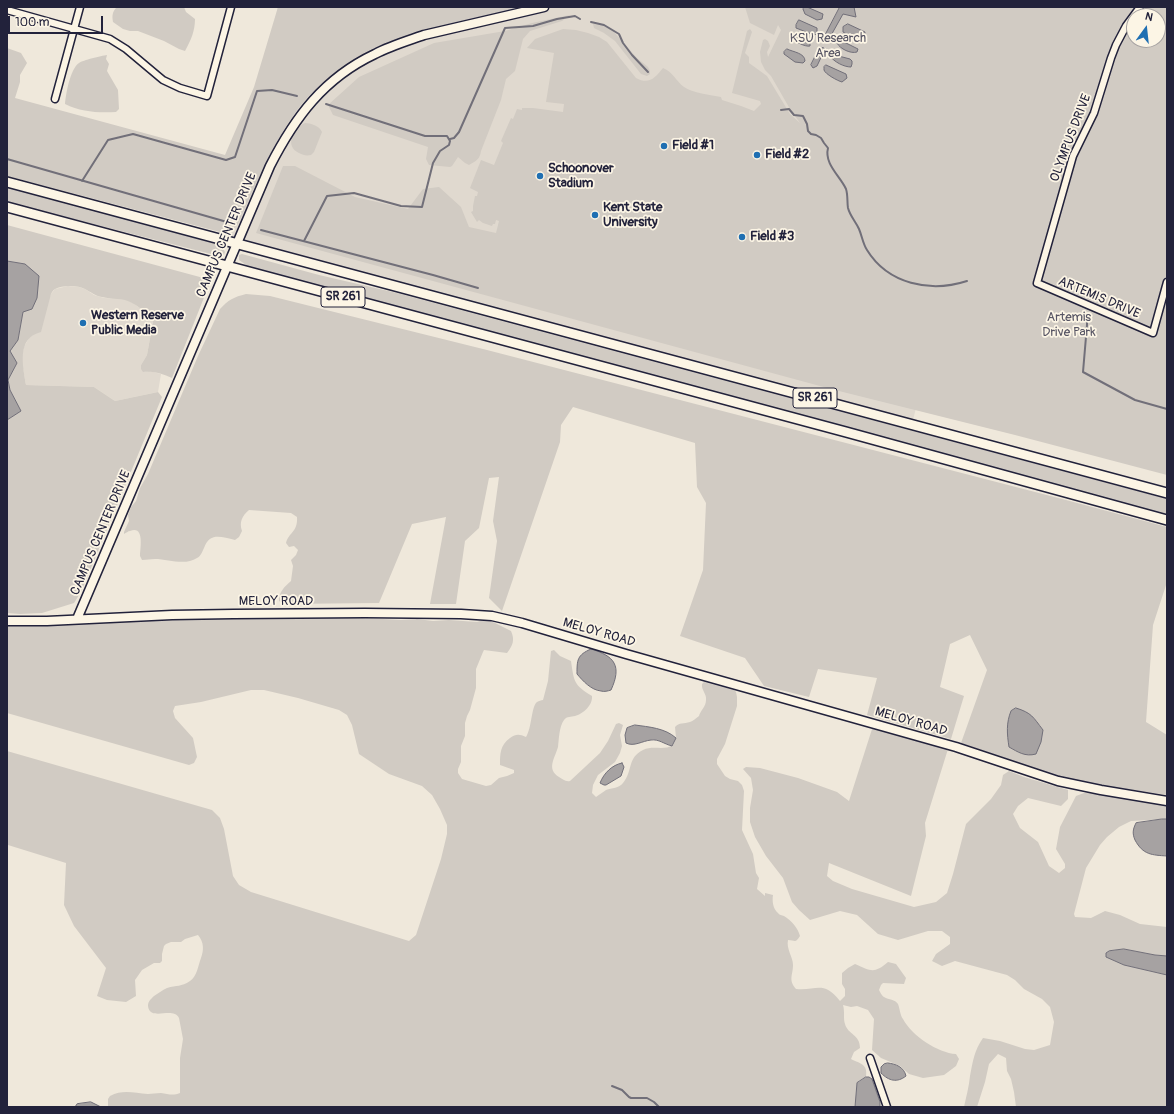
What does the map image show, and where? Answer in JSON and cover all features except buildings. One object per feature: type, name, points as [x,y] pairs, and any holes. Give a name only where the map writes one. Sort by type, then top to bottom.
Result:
[{"type":"main road","name":"SR 261","points":[[7,182],[1167,493]]},
{"type":"main road","name":"SR 261","points":[[7,207],[824,426],[1167,520]]},
{"type":"street","points":[[55,99],[80,7]]},
{"type":"street","points":[[7,10],[110,39],[126,49],[156,76],[180,88],[207,96],[231,7]]},
{"type":"street","name":"CAMPUS CENTER DRIVE","points":[[77,620],[236,243],[270,166],[300,114],[330,82],[376,53],[404,42],[454,28],[544,7]]},
{"type":"street","name":"OLYMPUS DRIVE","points":[[1037,283],[1077,146],[1094,113],[1116,45],[1126,26],[1140,7]]},
{"type":"street","name":"ARTEMIS DRIVE","points":[[1037,283],[1153,334],[1167,282]]},
{"type":"street","name":"MELOY ROAD","points":[[7,621],[77,620],[172,615],[290,613],[461,614],[492,616],[526,624],[956,747],[1058,781],[1167,801]]},
{"type":"street","points":[[870,1058],[887,1107]]},
{"type":"shaded area","name":"Kent State University","points":[[278,7],[1022,7],[969,196],[913,420],[220,233],[246,138]]},
{"type":"shaded area","points":[[805,7],[823,14],[822,19],[817,20],[805,14],[803,9]]},
{"type":"shaded area","points":[[840,7],[854,7],[856,17],[843,14],[828,42],[823,41],[824,37]]},
{"type":"shaded area","points":[[799,20],[817,28],[817,34],[814,35],[796,28]]},
{"type":"shaded area","points":[[848,24],[865,32],[864,39],[850,36],[843,32],[843,27]]},
{"type":"shaded area","points":[[793,36],[810,42],[810,46],[805,46],[797,42],[791,37]]},
{"type":"shaded area","points":[[840,41],[858,49],[857,52],[849,52],[843,49],[837,43]]},
{"type":"shaded area","points":[[820,47],[825,49],[817,66],[813,68],[811,65]]},
{"type":"shaded area","points":[[787,49],[801,54],[805,61],[803,63],[795,62],[784,54]]},
{"type":"shaded area","points":[[831,54],[850,59],[852,61],[851,67],[839,64],[830,56]]},
{"type":"shaded area","points":[[826,65],[846,74],[847,78],[842,82],[832,77],[824,70]]},
{"type":"shaded area","points":[[7,261],[25,264],[39,276],[37,298],[32,309],[23,312],[18,340],[10,351],[17,363],[8,380],[10,390],[21,411],[7,420]]},
{"type":"shaded area","points":[[68,286],[85,289],[94,295],[104,298],[125,299],[140,308],[153,322],[147,355],[141,365],[144,372],[149,371],[161,374],[158,392],[115,401],[94,387],[26,385],[22,363],[24,347],[29,338],[34,334],[51,294],[55,289]]},
{"type":"shaded area","points":[[591,649],[606,655],[614,663],[616,674],[611,690],[603,691],[594,689],[577,674],[577,665],[580,656]]},
{"type":"shaded area","points":[[1016,708],[1032,716],[1043,730],[1041,742],[1036,754],[1025,754],[1009,747],[1007,733],[1008,720],[1011,711]]},
{"type":"shaded area","points":[[635,725],[662,730],[676,738],[672,746],[654,740],[635,744],[626,743],[625,735],[627,728]]},
{"type":"shaded area","points":[[622,763],[624,767],[621,776],[606,785],[600,783],[609,770]]},
{"type":"shaded area","points":[[1167,819],[1167,856],[1148,853],[1141,849],[1133,835],[1136,823]]},
{"type":"shaded area","points":[[1124,949],[1167,956],[1167,975],[1124,965],[1106,957],[1106,953],[1109,951]]},
{"type":"shaded area","points":[[888,1063],[899,1066],[906,1076],[899,1080],[893,1080],[884,1076],[881,1073],[881,1067]]},
{"type":"shaded area","points":[[866,1077],[872,1079],[880,1102],[880,1107],[855,1107],[857,1083]]},
{"type":"shaded area","points":[[91,1102],[101,1107],[75,1107],[77,1104]]},
{"type":"green space","points":[[117,7],[184,7],[186,12],[195,19],[192,35],[185,51],[138,31],[123,29],[113,22],[113,14]]},
{"type":"green space","points":[[278,7],[524,7],[429,29],[399,39],[369,52],[342,68],[317,88],[295,113],[278,139],[238,224],[226,233],[7,176],[7,48],[21,53],[27,63],[20,75],[20,82],[15,98],[225,155],[254,87]]},
{"type":"green space","name":"Kent State University","points":[[745,7],[1167,7],[1167,475],[831,389],[256,233],[283,166],[295,166],[355,197],[408,209],[423,189],[439,187],[461,207],[469,227],[496,233],[499,221],[496,220],[495,224],[492,226],[479,220],[477,222],[471,212],[473,211],[475,196],[477,196],[478,192],[470,188],[481,160],[494,165],[503,143],[501,141],[511,118],[513,119],[517,109],[522,110],[522,108],[533,108],[563,112],[564,104],[546,102],[554,53],[527,48],[535,39],[563,29],[588,33],[607,42],[636,78],[648,81],[657,75],[663,68],[687,89],[702,94],[721,97],[722,100],[754,111],[761,104],[760,101],[732,93],[747,31],[750,29],[752,32],[745,53],[749,57],[749,63],[767,76],[790,114],[800,123],[761,62],[760,52],[763,40],[765,39],[768,41],[770,46],[767,52],[768,57],[781,30],[778,25],[774,35],[750,23]]},
{"type":"green space","points":[[570,15],[562,21],[530,31],[523,39],[515,71],[506,79],[501,100],[480,156],[476,161],[469,165],[458,157],[450,167],[429,165],[426,159],[428,147],[333,115],[328,105],[359,77],[434,43],[505,31],[532,23]]},
{"type":"green space","points":[[593,24],[603,25],[613,31],[637,58],[648,67],[650,74],[647,76],[641,74],[615,41],[594,28]]},
{"type":"green space","points":[[107,55],[106,59],[109,64],[107,71],[118,90],[119,109],[116,112],[96,112],[77,109],[65,104],[69,82],[76,66],[84,61]]},
{"type":"green space","points":[[305,123],[312,124],[322,132],[314,152],[311,155],[300,154],[294,150],[291,142],[294,133],[301,125]]},
{"type":"green space","points":[[7,187],[213,243],[225,252],[224,255],[220,256],[211,254],[7,202]]},
{"type":"green space","points":[[7,225],[211,280],[172,378],[158,373],[143,372],[141,369],[141,365],[147,355],[153,322],[144,311],[129,301],[97,296],[78,287],[70,286],[54,289],[51,293],[41,332],[33,335],[24,346],[23,361],[26,385],[94,387],[115,401],[158,392],[162,397],[81,592],[74,603],[42,613],[7,613],[7,420],[21,411],[10,390],[8,380],[17,363],[9,351],[18,340],[23,312],[25,264],[7,261]]},
{"type":"green space","points":[[242,254],[319,275],[397,293],[1167,499],[1167,515],[257,270],[249,267],[239,260],[239,255]]},
{"type":"green space","points":[[246,294],[270,296],[487,350],[1167,527],[1167,582],[1153,625],[1146,722],[1167,735],[1167,795],[1100,785],[1061,777],[961,743],[987,670],[970,635],[950,644],[940,687],[964,696],[951,739],[867,715],[877,678],[818,669],[809,697],[764,686],[745,658],[680,636],[703,570],[706,503],[697,487],[695,443],[573,407],[561,425],[560,442],[502,611],[489,598],[497,541],[493,521],[499,477],[489,478],[479,528],[465,541],[456,604],[430,604],[446,517],[412,524],[379,603],[284,604],[279,601],[282,590],[291,581],[293,566],[291,560],[296,555],[298,550],[294,546],[289,547],[286,543],[287,539],[295,529],[297,522],[297,517],[291,513],[249,510],[242,519],[242,531],[239,537],[235,540],[216,537],[209,540],[200,556],[197,558],[187,562],[155,559],[142,560],[140,556],[141,539],[138,531],[129,531],[124,534],[129,521],[128,515],[131,507],[136,501],[140,488],[148,474],[198,356],[220,309],[232,299]]},
{"type":"green space","points":[[346,617],[477,622],[486,619],[511,631],[513,642],[507,653],[484,650],[483,652],[476,669],[476,688],[465,723],[465,736],[461,746],[461,762],[458,773],[462,779],[486,786],[491,785],[499,778],[514,773],[514,770],[500,765],[501,750],[504,744],[512,737],[521,735],[526,737],[535,705],[537,702],[543,700],[548,681],[551,651],[554,650],[560,656],[571,661],[574,678],[578,686],[592,696],[591,703],[584,711],[578,715],[566,718],[562,723],[558,747],[552,763],[555,774],[564,780],[570,781],[600,753],[608,741],[616,724],[619,723],[623,725],[620,735],[622,746],[620,753],[615,762],[598,775],[593,785],[592,793],[596,797],[606,790],[617,787],[623,783],[628,774],[632,761],[638,753],[651,748],[666,748],[673,745],[676,738],[675,727],[678,724],[690,722],[699,716],[704,707],[706,698],[702,684],[704,682],[734,690],[737,697],[737,706],[725,744],[717,759],[717,764],[725,776],[738,781],[742,785],[744,791],[742,830],[753,854],[756,873],[759,878],[757,889],[765,896],[765,893],[773,895],[773,905],[776,911],[792,922],[799,933],[800,936],[797,940],[788,940],[789,950],[793,962],[792,983],[796,989],[824,989],[829,991],[840,1001],[845,996],[845,989],[842,984],[842,973],[848,968],[855,964],[869,970],[876,970],[888,962],[896,964],[906,978],[904,984],[883,983],[879,990],[880,993],[884,997],[897,1002],[901,1016],[913,1032],[919,1037],[934,1047],[956,1054],[959,1059],[956,1066],[944,1075],[923,1078],[909,1074],[900,1066],[881,1058],[872,1050],[874,1019],[868,1010],[857,1006],[851,1007],[843,1005],[844,1022],[847,1028],[858,1040],[860,1048],[854,1052],[851,1059],[861,1063],[866,1069],[866,1077],[859,1081],[855,1107],[108,1107],[108,1099],[110,1096],[119,1093],[161,1093],[173,1095],[180,1093],[180,1058],[183,1039],[179,1018],[172,1013],[153,1013],[150,1011],[148,1004],[154,996],[167,988],[184,984],[192,979],[197,971],[202,955],[202,943],[198,935],[185,939],[181,942],[171,942],[166,944],[162,954],[162,961],[160,963],[154,963],[142,970],[135,980],[136,996],[126,1002],[107,1000],[97,996],[106,968],[74,926],[64,905],[66,863],[8,845],[7,851],[7,751],[212,810],[220,818],[224,829],[233,876],[239,885],[251,892],[409,941],[416,935],[441,859],[447,834],[447,825],[432,795],[422,786],[389,774],[359,754],[352,725],[347,715],[339,710],[264,690],[251,690],[201,702],[175,706],[173,711],[175,718],[193,738],[197,757],[194,763],[189,765],[7,713],[7,625],[69,625],[174,618]]},
{"type":"green space","points":[[873,726],[948,749],[925,823],[926,836],[911,896],[829,863],[827,876],[833,881],[852,889],[914,907],[936,902],[947,893],[966,824],[991,799],[1001,785],[1003,775],[1009,771],[1068,790],[1068,799],[1061,806],[1028,798],[1018,806],[1013,814],[1020,828],[1038,842],[1049,866],[1059,873],[1065,868],[1065,864],[1056,849],[1060,827],[1076,796],[1084,793],[1095,792],[1167,804],[1167,819],[1131,821],[1119,827],[1100,845],[1086,868],[1074,914],[1075,917],[1091,918],[1105,911],[1120,915],[1140,924],[1167,927],[1167,956],[1124,949],[1109,951],[1106,953],[1107,957],[1124,965],[1167,975],[1167,1107],[1016,1107],[1011,1079],[1007,1071],[1006,1058],[998,1054],[989,1064],[977,1107],[964,1107],[974,1056],[983,1038],[1034,1050],[1050,1045],[1054,1022],[1050,1007],[1042,999],[1024,989],[1015,980],[1007,975],[955,961],[942,966],[932,961],[936,954],[950,944],[950,937],[942,931],[928,931],[898,940],[878,934],[857,915],[840,911],[810,920],[792,902],[783,878],[766,856],[755,837],[750,822],[750,808],[753,790],[751,778],[743,769],[746,767],[760,768],[798,778],[837,792],[849,801]]},
{"type":"waterway","points":[[450,139],[454,138],[459,132],[505,28],[533,26],[557,19],[575,16],[580,19]]},
{"type":"waterway","points":[[591,22],[604,25],[619,34],[623,43],[632,55],[648,72]]},
{"type":"waterway","points":[[82,181],[108,140],[133,134],[226,160],[235,157],[257,91],[272,90],[297,96]]},
{"type":"waterway","points":[[304,241],[327,196],[354,193],[401,206],[422,207],[433,163],[440,151],[449,145],[450,141],[447,136],[425,136],[326,104]]},
{"type":"waterway","points":[[781,110],[789,109],[794,115],[803,116],[807,124],[808,131],[811,134],[821,138],[828,148],[827,154],[830,165],[846,189],[849,211],[859,229],[866,248],[876,262],[886,271],[911,283],[939,286],[953,285],[967,281]]},
{"type":"waterway","points":[[7,159],[227,222]]},
{"type":"waterway","points":[[261,230],[478,288]]},
{"type":"waterway","points":[[1085,319],[1087,319],[1087,325],[1083,372],[1135,400],[1167,409]]},
{"type":"waterway","points":[[612,1086],[622,1090],[631,1098],[647,1098],[659,1107]]},
{"type":"place","name":"Field #1","points":[[664,146]]},
{"type":"place","name":"Field #2","points":[[757,155]]},
{"type":"place","name":"Schoonover Stadium","points":[[540,176]]},
{"type":"place","name":"Kent State University","points":[[595,215]]},
{"type":"place","name":"Field #3","points":[[742,237]]},
{"type":"place","name":"Western Reserve Public Media","points":[[83,323]]},
{"type":"park label","name":"KSU Research Area","points":[[828,46]]},
{"type":"park label","name":"Artemis Drive Park","points":[[1069,326]]}]
